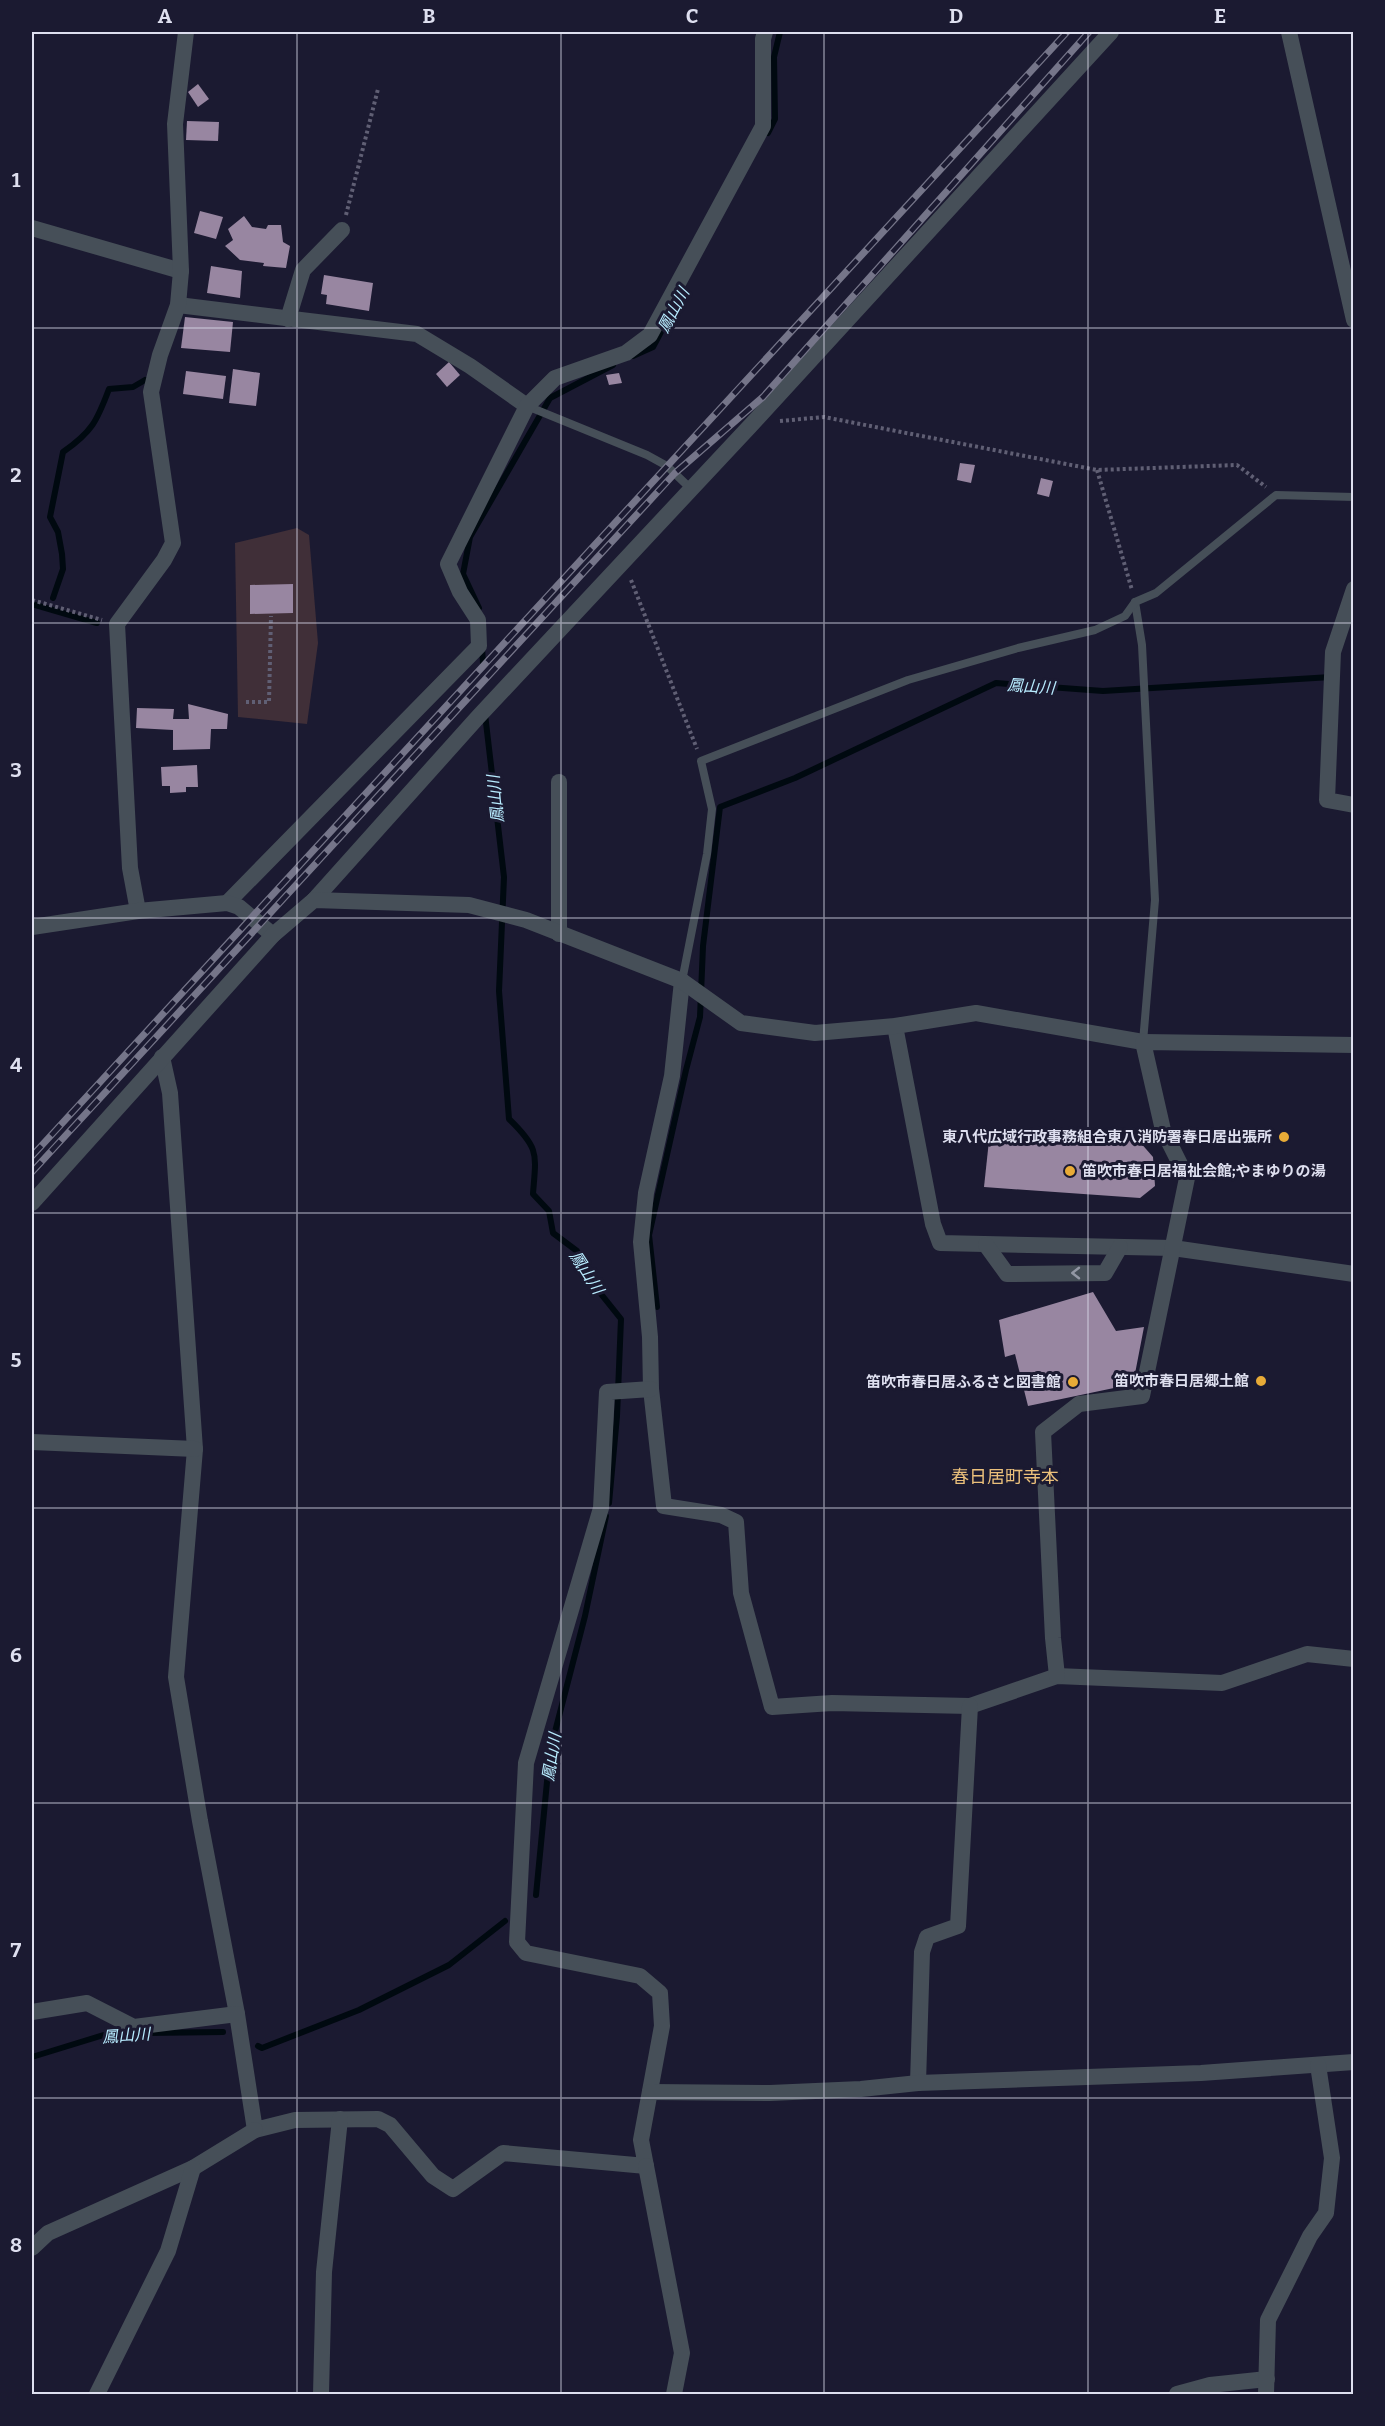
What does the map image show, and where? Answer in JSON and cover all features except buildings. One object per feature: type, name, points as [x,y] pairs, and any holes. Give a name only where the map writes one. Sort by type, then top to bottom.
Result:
[{"type":"street","points":[[138,911],[129,848],[117,624],[164,560],[173,543],[151,392],[160,355],[178,305],[181,271],[175,124],[186,32]]},
{"type":"street","points":[[233,905],[479,646],[478,620],[460,592],[448,564],[527,406],[555,378],[626,353],[650,335],[763,126],[762,39],[765,32]]},
{"type":"street","points":[[32,1203],[273,935],[314,900],[477,717],[752,424],[1111,32]]},
{"type":"street","points":[[1290,32],[1353,320]]},
{"type":"street","points":[[32,228],[181,271]]},
{"type":"street","points":[[288,319],[303,270],[342,230]]},
{"type":"street","points":[[178,305],[417,334],[470,366],[527,406]]},
{"type":"street","points":[[1353,589],[1333,652],[1327,800],[1353,805]]},
{"type":"street","points":[[559,934],[560,782]]},
{"type":"street","points":[[314,900],[469,905],[526,920],[682,981],[741,1023],[815,1033],[895,1026],[976,1013],[1143,1042],[1353,1045]]},
{"type":"street","points":[[32,927],[138,911],[233,905],[273,935]]},
{"type":"street","points":[[682,981],[672,1076],[646,1193],[641,1242],[650,1337],[644,1390],[664,1506],[721,1515],[736,1522],[741,1593],[772,1707],[832,1703],[970,1706],[1057,1676],[1222,1683],[1307,1654],[1353,1659]]},
{"type":"street","points":[[895,1026],[933,1224],[940,1243],[1173,1248],[1353,1274]]},
{"type":"street","points":[[1057,1676],[1042,1432],[1078,1404],[1142,1396],[1187,1178],[1163,1130],[1143,1042]]},
{"type":"street","points":[[162,1057],[170,1093],[195,1449],[176,1677],[200,1821],[237,2014],[255,2130]]},
{"type":"street","points":[[986,1245],[1007,1274],[1105,1273],[1120,1247]]},
{"type":"street","points":[[644,1390],[607,1392],[601,1508],[526,1763],[517,1942],[526,1953],[640,1976],[660,1993],[662,2026],[641,2140],[682,2353],[674,2394]]},
{"type":"street","points":[[32,1442],[195,1449]]},
{"type":"street","points":[[918,2084],[922,1952],[927,1937],[958,1926],[970,1706]]},
{"type":"street","points":[[32,2012],[87,2003],[134,2027],[237,2014]]},
{"type":"street","points":[[650,2092],[770,2093],[918,2084],[1074,2079],[1353,2062]]},
{"type":"street","points":[[1177,2394],[1210,2385],[1266,2387],[1268,2320],[1310,2236],[1326,2213],[1332,2158],[1318,2064]]},
{"type":"street","points":[[321,2394],[324,2272],[340,2119]]},
{"type":"street","points":[[32,2248],[48,2233],[193,2168],[255,2130],[295,2120],[378,2119],[390,2125],[433,2176],[453,2189],[503,2153],[646,2166]]},
{"type":"street","points":[[97,2394],[168,2251],[193,2168]]},
{"type":"lane","points":[[527,406],[648,455],[667,466],[690,488]]},
{"type":"lane","points":[[682,981],[707,854],[712,809],[701,761],[908,680],[1018,648],[1095,630],[1125,616],[1135,602],[1156,593],[1276,495],[1353,497]]},
{"type":"lane","points":[[1135,602],[1142,645],[1155,900],[1143,1042]]},
{"type":"path","points":[[342,230],[378,89]]},
{"type":"path","points":[[752,424],[824,417],[1097,470],[1237,465],[1276,495]]},
{"type":"path","points":[[1097,470],[1135,602]]},
{"type":"path","points":[[623,561],[701,761]]},
{"type":"path","points":[[32,600],[117,624]]},
{"type":"path","points":[[246,702],[269,702],[271,616]]},
{"type":"shaded area","points":[[297,528],[309,535],[318,643],[307,724],[238,717],[235,543]]},
{"type":"waterway","name":"鳳山川","points":[[768,133],[775,119],[774,57],[780,32]]},
{"type":"waterway","name":"鳳山川","points":[[633,356],[653,347],[672,311]]},
{"type":"waterway","name":"鳳山川","points":[[479,608],[463,574],[470,537],[550,398],[613,365]]},
{"type":"waterway","points":[[53,598],[63,569],[58,532],[50,517],[63,452],[87,432],[101,410],[109,389],[133,387],[145,380]]},
{"type":"waterway","points":[[32,604],[97,623]]},
{"type":"waterway","name":"鳳山川","points":[[482,648],[483,663]]},
{"type":"waterway","name":"鳳山川","points":[[657,1307],[649,1235],[700,1017],[703,946],[720,807],[795,778],[996,683],[1103,691],[1331,677]]},
{"type":"waterway","name":"鳳山川","points":[[485,714],[504,877],[499,991],[509,1119],[531,1145],[535,1161],[533,1194],[549,1211],[553,1233],[577,1251],[593,1284],[621,1319],[617,1416],[609,1503]]},
{"type":"waterway","name":"鳳山川","points":[[536,1895],[550,1751],[585,1616],[606,1516]]},
{"type":"waterway","name":"鳳山川","points":[[258,2046],[262,2048],[359,2010],[449,1965],[505,1921]]},
{"type":"waterway","name":"鳳山川","points":[[146,2033],[223,2032]]},
{"type":"waterway","name":"鳳山川","points":[[32,2057],[107,2034],[136,2033]]},
{"type":"railway","points":[[32,1156],[1067,32]]},
{"type":"railway","points":[[32,1172],[675,473],[763,397],[1089,32]]},
{"type":"place","name":"東八代広域行政事務組合東八消防署春日居出張所","points":[[1284,1137]]},
{"type":"place","name":"笛吹市春日居福祉会館;やまゆりの湯","points":[[1070,1171]]},
{"type":"place","name":"笛吹市春日居郷土館","points":[[1261,1381]]},
{"type":"place","name":"笛吹市春日居ふるさと図書館","points":[[1073,1382]]},
{"type":"district","name":"春日居町寺本","points":[[1005,1477]]}]
